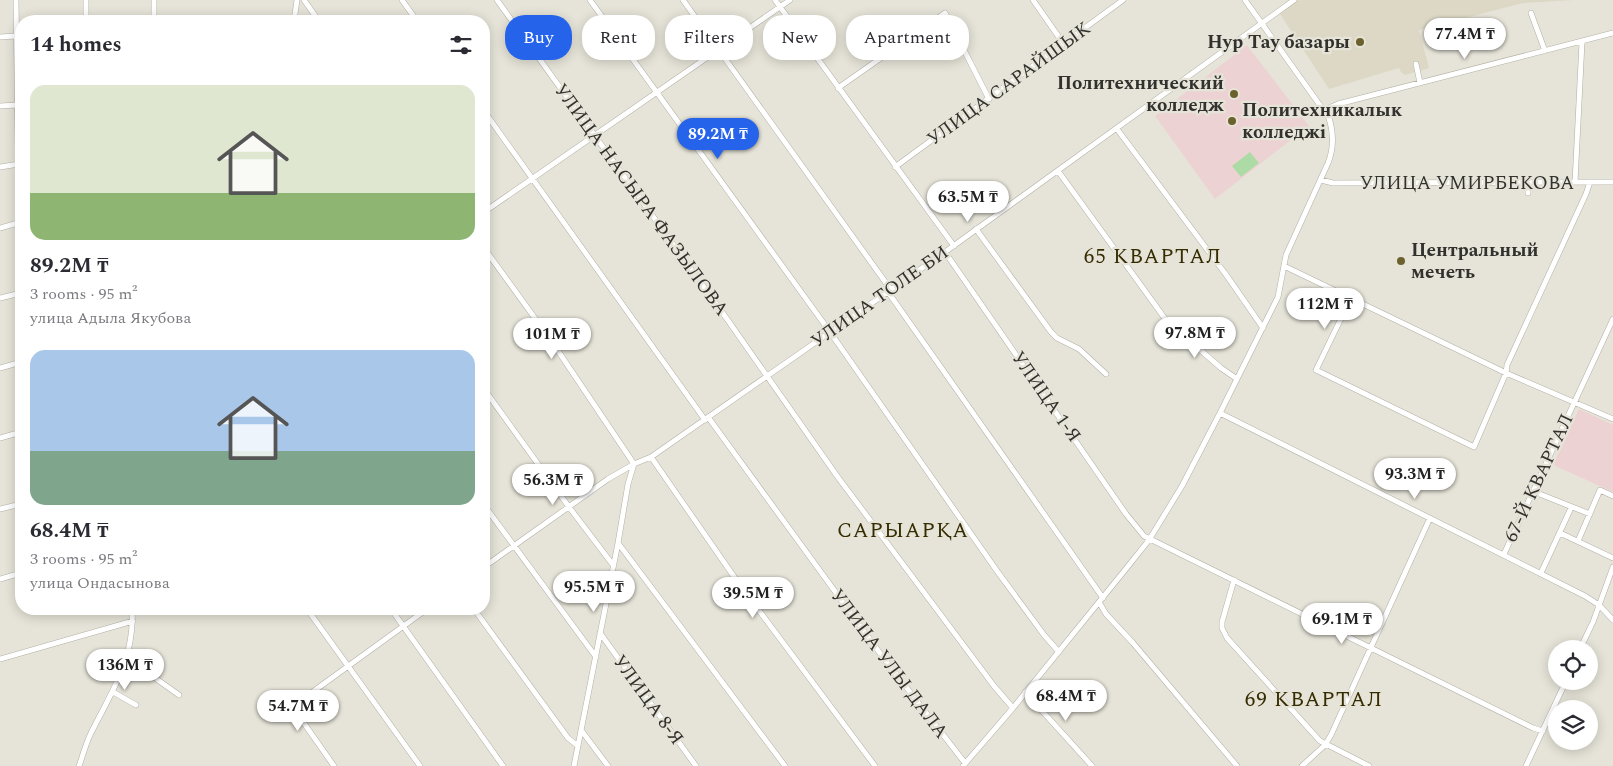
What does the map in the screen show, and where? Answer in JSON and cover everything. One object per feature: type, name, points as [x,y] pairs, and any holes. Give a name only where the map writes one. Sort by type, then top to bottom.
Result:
[{"type":"street","points":[[16,0],[16,15]]},
{"type":"street","points":[[86,0],[86,15]]},
{"type":"street","points":[[154,0],[154,15]]},
{"type":"street","points":[[295,15],[297,0]]},
{"type":"street","points":[[304,0],[315,15]]},
{"type":"street","points":[[402,0],[413,15]]},
{"type":"street","name":"УЛИЦА НАСЫРА ФАЗЫЛОВА","points":[[497,0],[837,476],[994,686],[1013,708]]},
{"type":"street","points":[[590,0],[830,332],[997,571],[1058,652]]},
{"type":"street","points":[[683,0],[694,15]]},
{"type":"street","points":[[775,0],[954,246]]},
{"type":"street","points":[[753,26],[790,0]]},
{"type":"street","points":[[1033,0],[1063,43]]},
{"type":"street","name":"УЛИЦА САРАЙШЫК","points":[[895,167],[1123,0]]},
{"type":"street","points":[[964,765],[1013,708],[1148,540],[1182,486],[1278,297],[1290,242],[1321,180],[1331,154],[1333,144],[1332,127],[1324,110],[1245,0]]},
{"type":"street","name":"УЛИЦА ТОЛЕ БИ","points":[[490,563],[608,479],[634,464],[651,457],[954,246],[1294,0]]},
{"type":"street","points":[[838,88],[945,13],[989,100]]},
{"type":"street","points":[[1531,13],[1545,51]]},
{"type":"street","points":[[1324,110],[1338,104],[1613,33]]},
{"type":"street","points":[[0,36],[15,36]]},
{"type":"street","points":[[1575,182],[1582,42]]},
{"type":"street","points":[[490,208],[705,60]]},
{"type":"street","points":[[727,60],[889,291],[1101,600],[1106,614],[1237,766]]},
{"type":"street","points":[[1416,64],[1420,83]]},
{"type":"street","points":[[0,106],[15,105]]},
{"type":"street","name":"УЛИЦА УЛЫ ДАЛА","points":[[490,120],[706,418],[964,765]]},
{"type":"street","points":[[1117,129],[1263,328]]},
{"type":"street","points":[[0,167],[15,165]]},
{"type":"street","points":[[1058,171],[1166,320],[1221,368],[1237,379]]},
{"type":"street","name":"УЛИЦА УМИРБЕКОВА","points":[[1321,180],[1333,183],[1613,182]]},
{"type":"street","points":[[1351,298],[1316,370],[1474,447],[1506,372],[1507,365],[1590,182]]},
{"type":"street","points":[[1528,183],[1528,193]]},
{"type":"street","points":[[0,228],[15,224]]},
{"type":"street","points":[[976,229],[1051,332],[1057,338],[1078,349],[1106,374]]},
{"type":"street","name":"УЛИЦА 1-Я","points":[[945,252],[1126,514],[1148,540]]},
{"type":"street","points":[[490,256],[550,339],[634,464],[628,484],[574,766]]},
{"type":"street","name":"67-Й КВАРТАЛ","points":[[1284,266],[1506,372],[1613,420]]},
{"type":"street","points":[[0,298],[15,294]]},
{"type":"street","points":[[1575,402],[1613,319]]},
{"type":"street","points":[[0,368],[15,364]]},
{"type":"street","points":[[490,397],[613,565]]},
{"type":"street","name":"67-Й КВАРТАЛ","points":[[1504,554],[1575,402]]},
{"type":"street","points":[[1220,413],[1585,596],[1599,605],[1613,620]]},
{"type":"street","points":[[0,438],[15,434]]},
{"type":"street","points":[[651,457],[737,581],[875,766]]},
{"type":"street","points":[[1578,541],[1600,490],[1613,496]]},
{"type":"street","points":[[1532,491],[1590,514]]},
{"type":"street","points":[[0,509],[15,505]]},
{"type":"street","points":[[1541,573],[1571,508]]},
{"type":"street","points":[[490,513],[596,657]]},
{"type":"street","points":[[1302,766],[1325,744],[1371,649],[1430,518]]},
{"type":"street","points":[[1560,534],[1613,558]]},
{"type":"street","points":[[1148,540],[1234,580],[1533,728],[1543,731]]},
{"type":"street","points":[[618,543],[785,766]]},
{"type":"street","points":[[1584,640],[1613,567]]},
{"type":"street","points":[[0,579],[15,575]]},
{"type":"street","points":[[1234,580],[1224,615],[1222,628],[1224,633],[1291,710],[1325,744],[1369,766]]},
{"type":"street","points":[[80,766],[90,735],[113,692],[127,658],[132,615]]},
{"type":"street","points":[[311,615],[420,766]]},
{"type":"street","points":[[396,615],[503,766]]},
{"type":"street","points":[[334,766],[298,712],[300,701],[419,615]]},
{"type":"street","points":[[478,615],[568,738],[578,746]]},
{"type":"street","points":[[0,658],[133,621]]},
{"type":"street","name":"УЛИЦА 8-Я","points":[[600,634],[696,766]]},
{"type":"street","points":[[127,658],[180,695]]},
{"type":"street","points":[[1526,766],[1562,690]]},
{"type":"street","points":[[113,692],[136,705]]},
{"type":"street","points":[[1025,692],[1092,766]]},
{"type":"street","points":[[581,730],[608,766]]},
{"type":"shaded area","name":"Нур Тау базары","points":[[1298,0],[1574,0],[1523,3],[1419,30],[1429,68],[1405,75],[1399,68],[1329,89],[1280,14]]},
{"type":"shaded area","name":"Политехникалык колледжі","points":[[1247,45],[1309,126],[1215,199],[1155,116]]},
{"type":"shaded area","points":[[1579,409],[1613,425],[1613,492],[1553,465]]},
{"type":"green space","points":[[1250,152],[1259,163],[1241,177],[1232,166]]},
{"type":"place","name":"Нур Тау базары","points":[[1360,42]]},
{"type":"place","name":"Политехнический колледж","points":[[1234,94]]},
{"type":"place","name":"Политехникалык колледжі","points":[[1232,121]]},
{"type":"place","name":"Центральный мечеть","points":[[1401,261]]},
{"type":"district","name":"65 КВАРТАЛ","points":[[1153,257]]},
{"type":"district","name":"САРЫАРҚА","points":[[903,531]]},
{"type":"district","name":"69 КВАРТАЛ","points":[[1314,700]]}]
